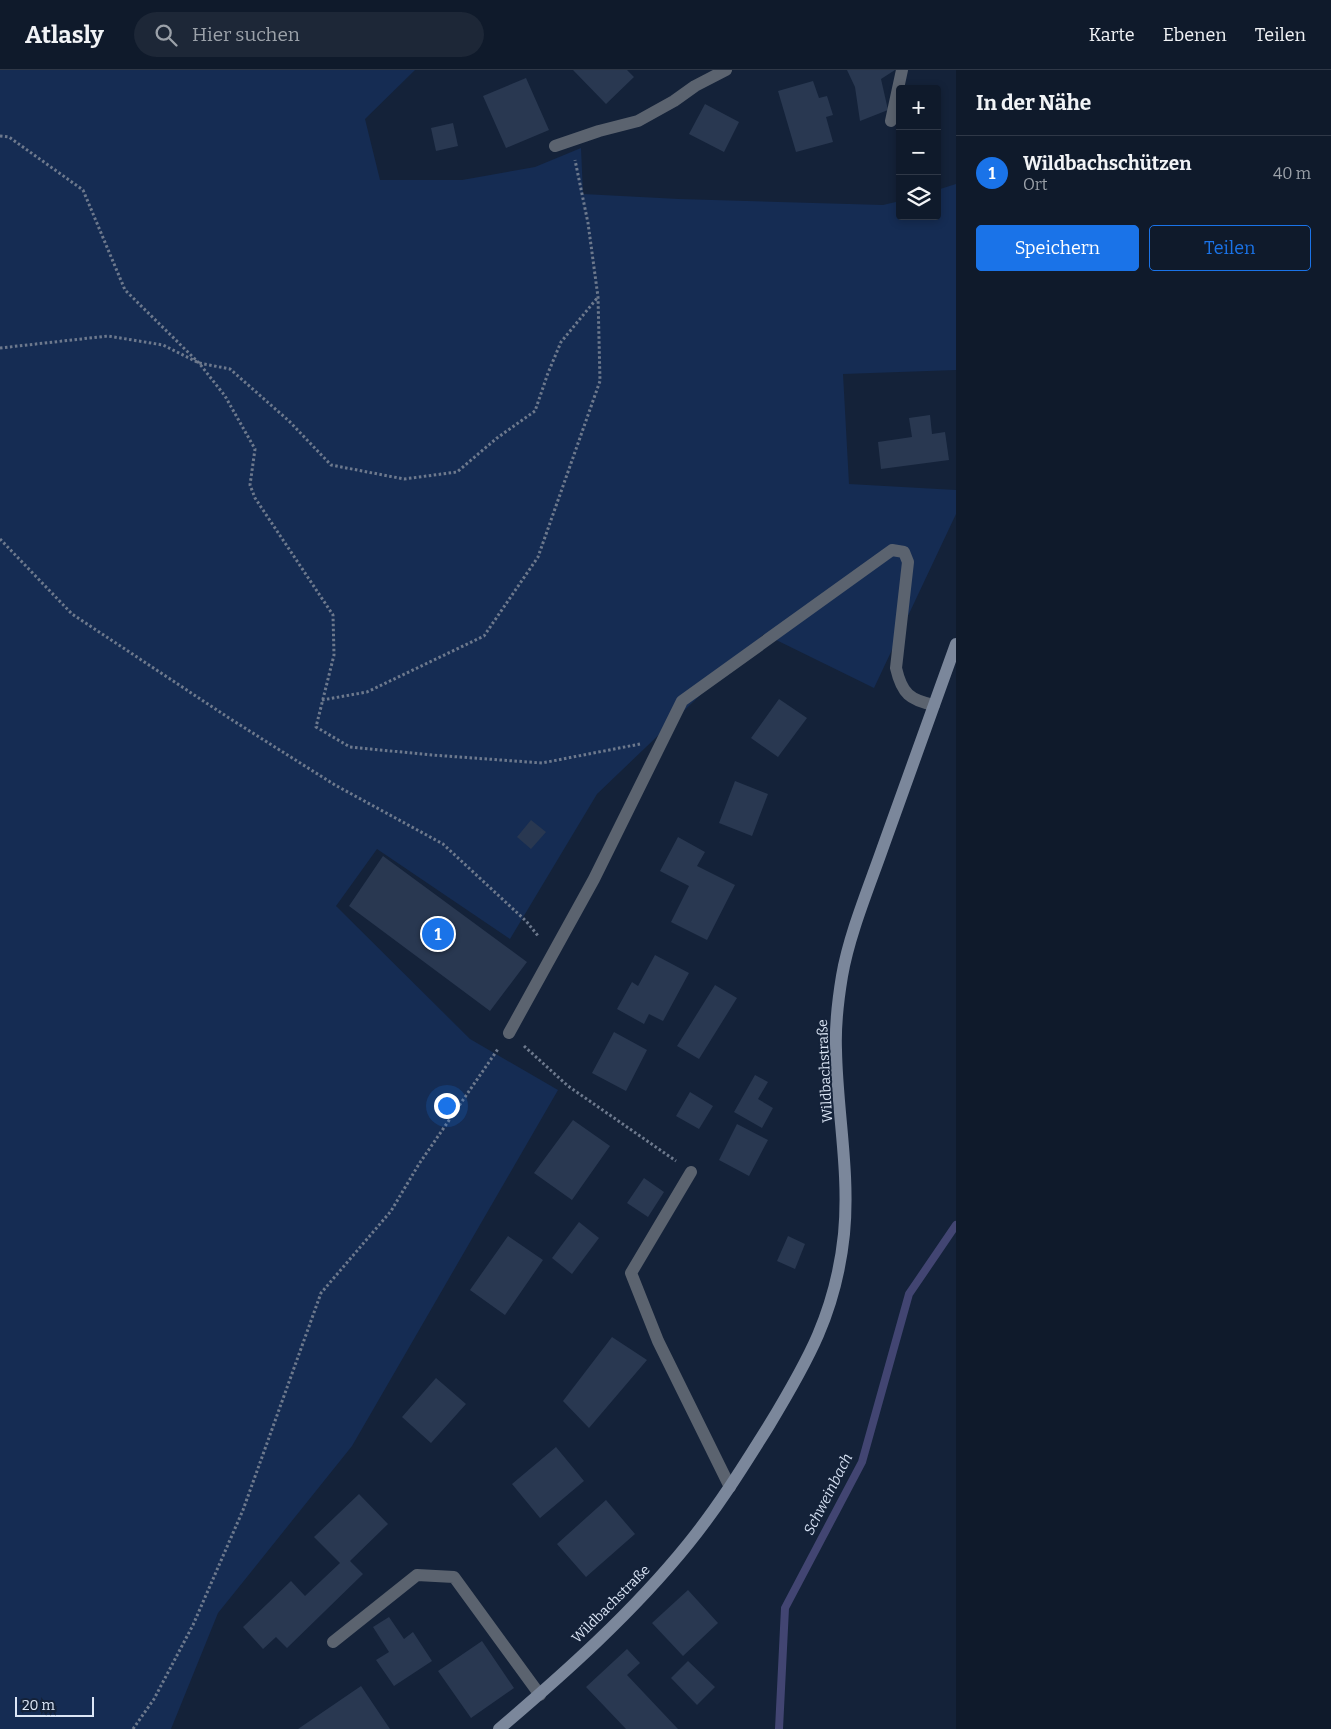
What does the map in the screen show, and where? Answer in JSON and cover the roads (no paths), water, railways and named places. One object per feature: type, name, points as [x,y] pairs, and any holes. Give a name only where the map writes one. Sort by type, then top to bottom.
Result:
[{"type":"main road","name":"Wildbachstraße","points":[[499,1729],[540,1695],[648,1590],[688,1543],[730,1487],[799,1376],[816,1342],[829,1310],[840,1268],[844,1231],[844,1142],[836,1047],[837,1012],[843,973],[852,938],[878,861],[956,644]]},
{"type":"street","points":[[555,146],[638,121],[695,86],[726,70]]},
{"type":"street","points":[[891,121],[902,70]]},
{"type":"street","points":[[509,1033],[594,879],[682,701],[892,550],[904,552],[908,562],[896,668],[898,679],[907,694],[917,702],[934,706]]},
{"type":"street","points":[[691,1172],[631,1273],[658,1341],[730,1487]]},
{"type":"street","points":[[333,1642],[416,1575],[454,1577],[540,1695]]},
{"type":"waterway","name":"Schweinbach","points":[[779,1729],[785,1608],[862,1462],[909,1294],[956,1225]]},
{"type":"place","name":"Wildbachschützen","points":[[438,934]]}]
